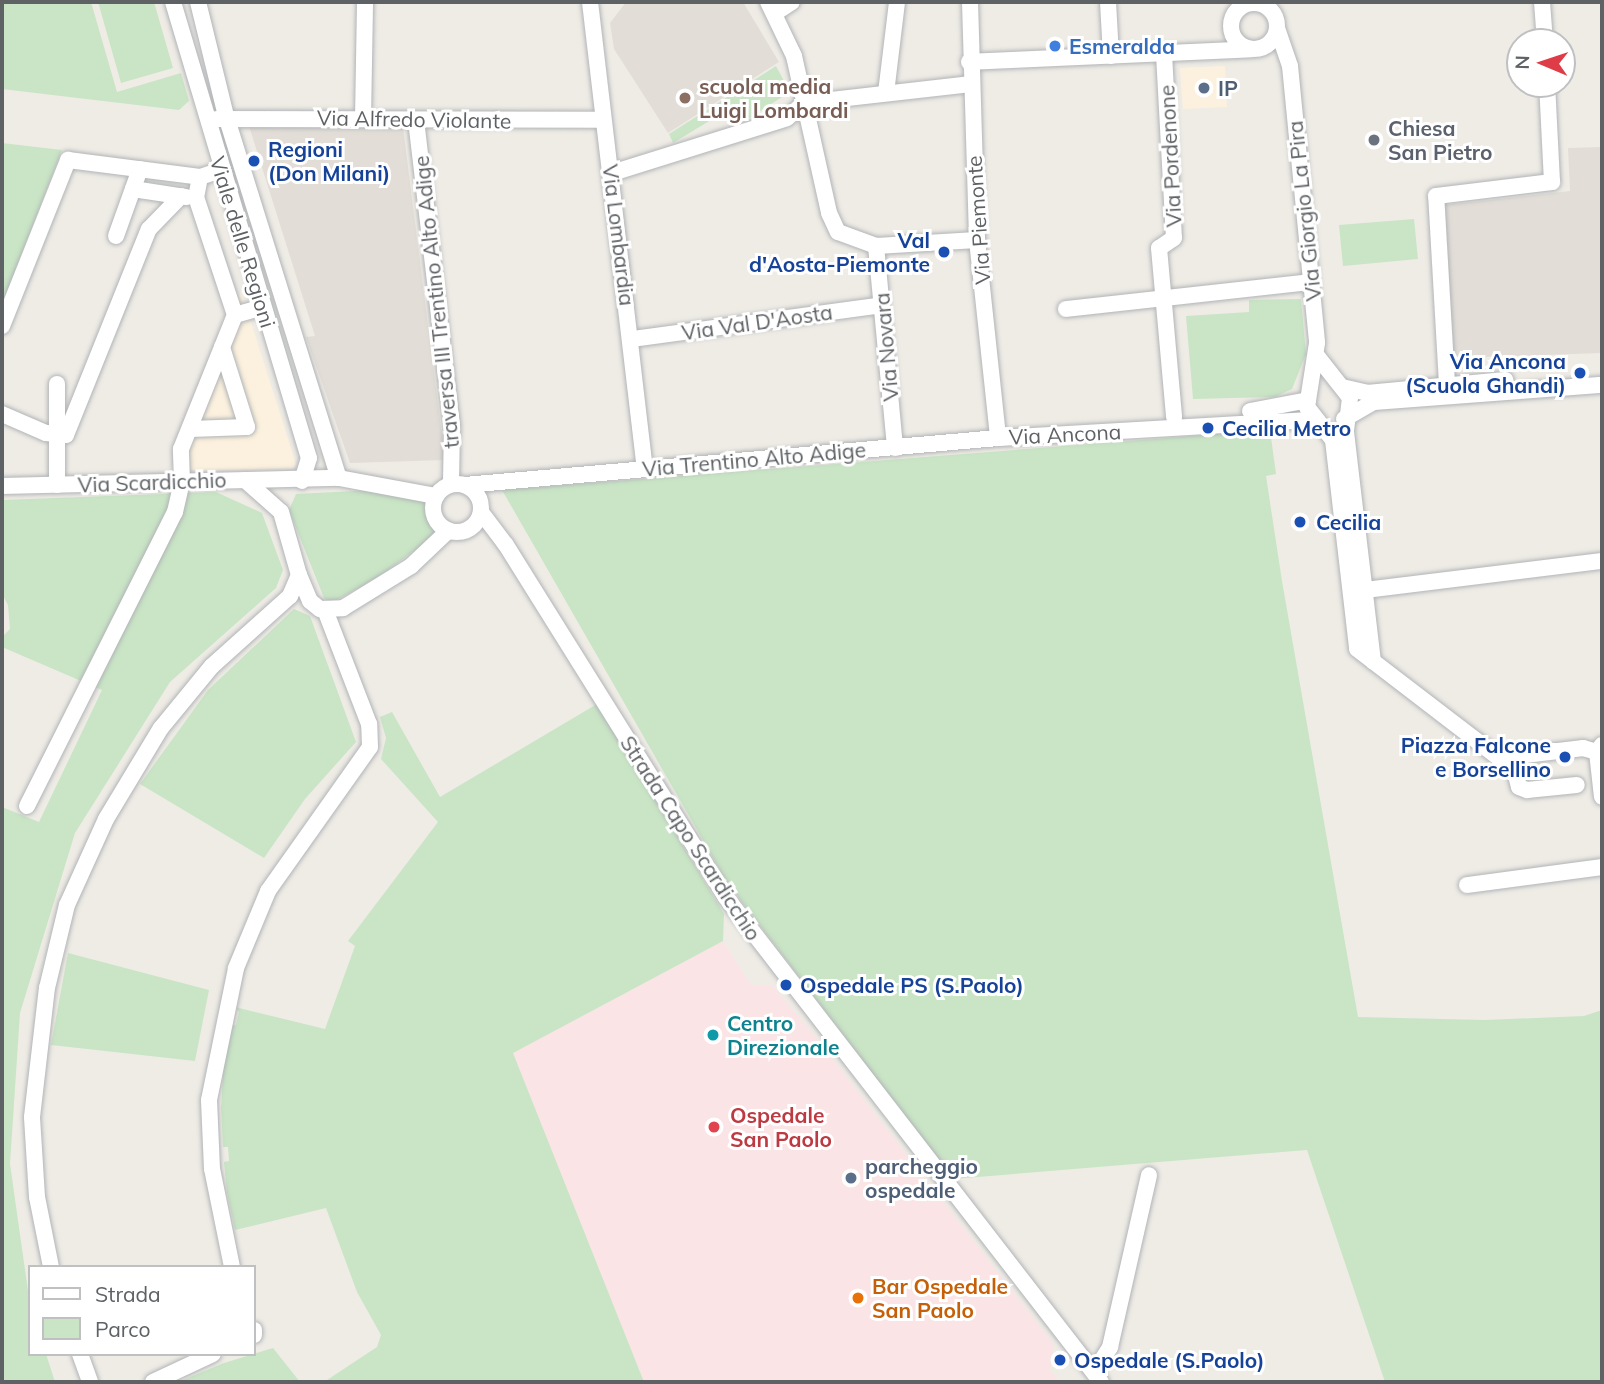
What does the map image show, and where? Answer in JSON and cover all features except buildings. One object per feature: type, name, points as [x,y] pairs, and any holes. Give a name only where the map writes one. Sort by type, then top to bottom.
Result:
[{"type":"street","name":"Viale delle Regioni","points":[[173,2],[205,122],[309,458],[302,481]]},
{"type":"street","name":"Viale delle Regioni","points":[[198,2],[226,116],[339,478]]},
{"type":"street","points":[[363,119],[365,2]]},
{"type":"street","name":"Via Lombardia","points":[[590,2],[602,120],[612,173],[632,339],[645,468]]},
{"type":"street","points":[[792,2],[771,7],[794,56],[829,213],[838,232],[876,246],[977,240]]},
{"type":"street","points":[[886,93],[897,2]]},
{"type":"street","name":"Via Piemonte","points":[[970,2],[969,62],[977,240],[998,438]]},
{"type":"street","points":[[1108,2],[1111,56]]},
{"type":"street","points":[[1229,2],[1237,41],[1257,48],[1290,66]]},
{"type":"street","points":[[1542,2],[1544,28]]},
{"type":"street","points":[[969,62],[1215,52],[1257,48],[1278,28],[1273,13],[1262,3],[1240,8],[1215,52]]},
{"type":"street","name":"Via Giorgio La Pira","points":[[1278,28],[1290,66],[1311,282],[1317,356],[1309,396]]},
{"type":"street","name":"Via Pordenone","points":[[1164,54],[1174,238],[1159,248],[1174,417]]},
{"type":"street","points":[[612,173],[787,118],[804,103],[970,84]]},
{"type":"street","points":[[1447,384],[1436,196],[1552,182],[1548,98]]},
{"type":"street","name":"Via Alfredo Violante","points":[[205,122],[226,116],[602,120]]},
{"type":"street","name":"traversa III Trentino Alto Adige","points":[[416,120],[458,484]]},
{"type":"street","points":[[2,326],[68,160],[200,177],[221,170]]},
{"type":"street","points":[[116,236],[140,169]]},
{"type":"street","points":[[2,414],[57,435],[66,435],[149,229],[189,197],[200,177]]},
{"type":"street","points":[[133,189],[189,197]]},
{"type":"street","points":[[27,806],[175,512],[182,482],[181,449],[234,315],[189,197]]},
{"type":"street","name":"Via Novara","points":[[876,246],[895,448]]},
{"type":"street","points":[[1066,309],[1311,282]]},
{"type":"street","name":"Via Val D'Aosta","points":[[632,339],[882,305]]},
{"type":"street","points":[[234,315],[263,307]]},
{"type":"street","points":[[190,429],[247,427],[222,347]]},
{"type":"street","points":[[1317,356],[1350,398],[1346,418],[1373,661]]},
{"type":"street","points":[[1602,375],[1447,384],[1367,393],[1339,385],[1322,384],[1309,396],[1317,422],[1333,440],[1357,649],[1499,758],[1583,748],[1600,749],[1602,797]]},
{"type":"street","points":[[57,384],[57,485]]},
{"type":"street","points":[[1317,422],[1334,425],[1374,402],[1602,386]]},
{"type":"street","name":"Via Ancona","points":[[998,438],[1016,430],[1266,410],[1309,396]]},
{"type":"street","name":"Via Ancona","points":[[998,438],[1317,422]]},
{"type":"street","name":"Via Trentino Alto Adige","points":[[458,484],[998,438]]},
{"type":"street","points":[[281,512],[290,487],[302,481],[339,478],[436,496],[458,484],[480,505]]},
{"type":"street","points":[[290,596],[310,601],[325,610],[343,608],[411,566],[456,531],[474,524],[480,505],[509,478]]},
{"type":"street","points":[[245,480],[281,512],[299,575],[310,601]]},
{"type":"street","name":"Via Scardicchio","points":[[2,486],[302,481]]},
{"type":"street","points":[[436,496],[435,517],[456,531],[506,545]]},
{"type":"street","name":"Strada Capo Scardicchio","points":[[480,505],[725,896],[1098,1377]]},
{"type":"street","points":[[1365,590],[1602,561]]},
{"type":"street","points":[[51,1265],[37,1197],[32,1117],[47,988],[67,905],[106,819],[161,728],[212,666],[290,596],[299,575]]},
{"type":"street","points":[[232,1265],[212,1169],[209,1101],[236,968],[268,891],[370,747],[369,724],[325,610]]},
{"type":"street","points":[[1511,757],[1519,787],[1527,790],[1577,785]]},
{"type":"street","points":[[1467,885],[1602,867]]},
{"type":"street","points":[[1098,1377],[1110,1347],[1149,1175]]},
{"type":"street","points":[[81,1356],[90,1382]]},
{"type":"street","points":[[153,1382],[209,1356]]},
{"type":"shaded area","name":"scuola media Luigi Lombardi","points":[[626,2],[743,2],[779,62],[668,133],[614,49],[610,23]]},
{"type":"shaded area","name":"IP","points":[[1225,66],[1227,107],[1183,109],[1180,68]]},
{"type":"shaded area","points":[[249,126],[403,127],[445,460],[350,463],[306,337],[315,336]]},
{"type":"shaded area","points":[[1602,147],[1602,353],[1454,358],[1445,205],[1570,191],[1568,148]]},
{"type":"shaded area","points":[[241,291],[296,464],[293,468],[170,471]]},
{"type":"shaded area","name":"Ospedale San Paolo","points":[[723,941],[751,985],[773,986],[814,1035],[1054,1345],[1050,1370],[1060,1382],[644,1382],[513,1053]]},
{"type":"green space","points":[[2,2],[91,2],[117,92],[181,73],[189,101],[179,110],[2,89]]},
{"type":"green space","points":[[98,2],[154,2],[173,68],[121,83]]},
{"type":"green space","points":[[776,66],[790,92],[743,122],[734,106],[673,143],[669,134]]},
{"type":"green space","points":[[2,143],[62,150],[2,305]]},
{"type":"green space","points":[[1414,219],[1418,259],[1343,266],[1339,225]]},
{"type":"green space","points":[[1301,299],[1306,354],[1292,389],[1275,397],[1193,399],[1186,316],[1249,312],[1249,300]]},
{"type":"green space","points":[[1270,430],[1276,474],[1266,476],[1358,1017],[1485,1020],[1584,1016],[1602,1010],[1602,1382],[1385,1382],[1307,1150],[953,1179],[727,882],[502,490]]},
{"type":"green space","points":[[375,490],[427,500],[428,520],[439,532],[380,576],[331,603],[324,598],[289,510],[296,494]]},
{"type":"green space","points":[[216,492],[262,513],[283,570],[276,588],[170,682],[75,833],[20,1013],[10,1164],[28,1291],[28,1356],[47,1356],[55,1382],[2,1382],[2,807],[39,822],[102,690],[2,647],[2,637],[10,629],[8,605],[2,594],[2,500]]},
{"type":"green space","points":[[294,609],[310,616],[356,742],[305,799],[264,858],[140,784],[208,690]]},
{"type":"green space","points":[[597,704],[724,914],[723,941],[513,1053],[644,1382],[324,1382],[377,1347],[381,1335],[357,1292],[326,1208],[235,1230],[227,1192],[224,1162],[229,1161],[228,1147],[223,1147],[221,1108],[224,1059],[231,1025],[236,1025],[239,1012],[235,1007],[325,1029],[355,946],[348,941],[438,822],[381,759],[386,738],[380,717],[392,712],[440,797]]},
{"type":"green space","points":[[68,953],[209,990],[195,1061],[51,1045]]},
{"type":"green space","points":[[273,1348],[300,1382],[178,1382],[224,1363],[256,1356],[256,1353]]},
{"type":"place","name":"Esmeralda","points":[[1055,46]]},
{"type":"place","name":"IP","points":[[1204,88]]},
{"type":"place","name":"scuola media Luigi Lombardi","points":[[685,98]]},
{"type":"place","name":"Chiesa San Pietro","points":[[1374,140]]},
{"type":"place","name":"Regioni (Don Milani)","points":[[254,161]]},
{"type":"place","name":"Val d'Aosta-Piemonte","points":[[944,252]]},
{"type":"place","name":"Via Ancona (Scuola Ghandi)","points":[[1580,373]]},
{"type":"place","name":"Cecilia Metro","points":[[1208,428]]},
{"type":"place","name":"Cecilia","points":[[1300,522]]},
{"type":"place","name":"Piazza Falcone e Borsellino","points":[[1565,757]]},
{"type":"place","name":"Ospedale PS (S.Paolo)","points":[[786,985]]},
{"type":"place","name":"Centro Direzionale","points":[[713,1035]]},
{"type":"place","name":"Ospedale San Paolo","points":[[714,1127]]},
{"type":"place","name":"parcheggio ospedale","points":[[851,1178]]},
{"type":"place","name":"Bar Ospedale San Paolo","points":[[858,1298]]},
{"type":"place","name":"Ospedale (S.Paolo)","points":[[1060,1360]]}]
